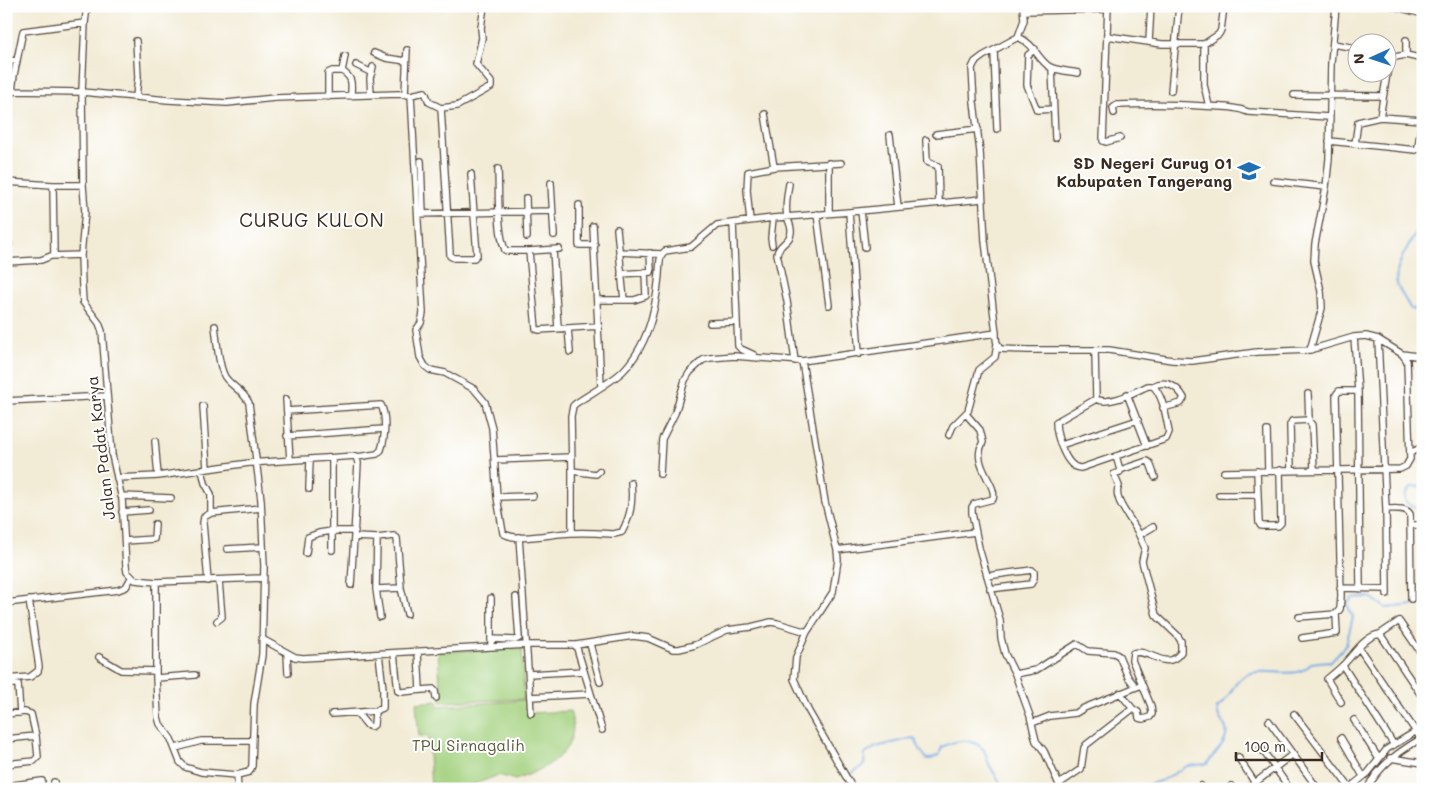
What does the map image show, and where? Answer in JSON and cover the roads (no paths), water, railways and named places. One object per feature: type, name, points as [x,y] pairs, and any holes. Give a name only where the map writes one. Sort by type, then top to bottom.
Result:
[{"type":"street","name":"Jalan Padat Karya","points":[[87,6],[82,92],[85,212],[80,255],[83,302],[99,323],[102,331],[112,455],[121,496],[126,566],[131,578]]},
{"type":"street","points":[[85,23],[23,31],[10,94],[82,92],[218,103],[425,92],[429,102],[441,108],[456,106],[491,87],[491,82],[476,64],[482,38],[481,28],[484,6]]},
{"type":"street","points":[[1149,41],[1151,6]]},
{"type":"street","points":[[1171,91],[1179,6]]},
{"type":"street","points":[[1107,36],[1175,44],[1204,44],[1219,34],[1224,6]]},
{"type":"street","points":[[1310,350],[1322,308],[1321,291],[1314,261],[1329,159],[1335,6]]},
{"type":"street","points":[[1393,6],[1423,14]]},
{"type":"street","points":[[949,435],[953,426],[970,408],[978,370],[995,357],[997,344],[985,241],[980,152],[972,78],[973,64],[983,56],[1018,37],[1023,27],[1024,9],[1108,8],[1103,142],[1120,138]]},
{"type":"street","points":[[1018,37],[1026,40],[1052,68],[1078,73]]},
{"type":"street","points":[[1406,40],[1406,55]]},
{"type":"street","points":[[136,41],[138,77],[136,97]]},
{"type":"street","points":[[1204,44],[1204,85],[1209,106]]},
{"type":"street","points":[[1334,44],[1346,46]]},
{"type":"street","points":[[1034,49],[1028,55],[1027,85],[1037,110],[1053,109]]},
{"type":"street","points":[[407,50],[406,61],[414,177],[420,214]]},
{"type":"street","points":[[994,51],[997,129]]},
{"type":"street","points":[[374,53],[386,58],[406,61]]},
{"type":"street","points":[[1396,56],[1406,55],[1423,59]]},
{"type":"street","points":[[342,71],[345,56]]},
{"type":"street","points":[[6,60],[17,61]]},
{"type":"street","points":[[356,65],[373,70],[370,78],[370,95]]},
{"type":"street","points":[[1052,68],[1055,138]]},
{"type":"street","points":[[328,97],[328,73],[332,71],[342,71],[348,74],[351,80],[351,96]]},
{"type":"street","points":[[1380,116],[1384,82]]},
{"type":"street","points":[[1294,94],[1382,96]]},
{"type":"street","points":[[1114,113],[1114,108],[1117,105],[1154,104],[1209,106],[1234,108],[1248,112],[1330,117]]},
{"type":"street","points":[[441,108],[450,256],[454,258],[474,258],[477,255],[471,174]]},
{"type":"street","points":[[1329,141],[1416,150],[1423,112]]},
{"type":"street","points":[[766,114],[774,167]]},
{"type":"street","points":[[1355,144],[1358,122],[1380,116],[1422,120]]},
{"type":"street","points":[[936,134],[978,129]]},
{"type":"street","points":[[890,135],[898,207]]},
{"type":"street","points":[[926,140],[927,162],[938,166],[939,203]]},
{"type":"street","points":[[421,161],[420,214],[423,313],[416,334],[420,357],[427,368],[445,374],[474,389],[485,402],[492,428],[497,497],[503,533],[509,537],[520,537],[572,532],[614,534],[622,532],[629,519],[632,507],[631,483]]},
{"type":"street","points":[[828,213],[829,163]]},
{"type":"street","points":[[750,221],[747,190],[748,172],[774,167],[841,163]]},
{"type":"street","points":[[498,169],[499,212],[505,250],[556,250],[558,328]]},
{"type":"street","points":[[1273,181],[1326,187]]},
{"type":"street","points":[[6,182],[83,185]]},
{"type":"street","points":[[552,183],[554,235]]},
{"type":"street","points":[[789,184],[787,216],[792,231],[790,238],[777,250],[777,254],[787,302],[795,361]]},
{"type":"street","points":[[53,185],[54,256]]},
{"type":"street","points":[[526,198],[528,237]]},
{"type":"street","points":[[619,252],[662,254],[665,251],[691,246],[713,226],[733,223],[787,216],[982,199]]},
{"type":"street","points":[[579,205],[579,245],[595,245]]},
{"type":"street","points":[[420,214],[552,211]]},
{"type":"street","points":[[861,211],[865,247]]},
{"type":"street","points":[[849,212],[859,354]]},
{"type":"street","points":[[817,214],[829,305]]},
{"type":"street","points":[[772,245],[771,238],[774,218]]},
{"type":"street","points":[[733,223],[739,348],[758,357]]},
{"type":"street","points":[[593,226],[601,386]]},
{"type":"street","points":[[617,229],[624,300]]},
{"type":"street","points":[[529,251],[536,328],[539,330],[599,326]]},
{"type":"street","points":[[621,274],[651,272],[650,253]]},
{"type":"street","points":[[572,532],[571,416],[573,406],[622,372],[649,330],[662,254]]},
{"type":"street","points":[[6,262],[80,255]]},
{"type":"street","points":[[598,300],[634,300],[646,296],[645,272]]},
{"type":"street","points":[[710,323],[737,322]]},
{"type":"street","points":[[156,582],[156,678],[160,724],[176,748],[180,762],[184,767],[201,772],[245,775],[251,770],[254,704],[261,663],[264,566],[261,508],[257,463],[248,403],[246,397],[224,376],[215,326]]},
{"type":"street","points":[[568,328],[570,352]]},
{"type":"street","points":[[660,474],[662,439],[675,413],[685,380],[698,364],[710,358],[734,356],[802,361],[996,333]]},
{"type":"street","points":[[997,344],[1000,349],[1007,350],[1109,350],[1192,361],[1256,352],[1310,350],[1354,337],[1366,336],[1378,339],[1402,354],[1423,359]]},
{"type":"street","points":[[1354,337],[1358,391],[1360,589]]},
{"type":"street","points":[[1340,588],[1387,592],[1386,509],[1378,339]]},
{"type":"street","points":[[1095,350],[1096,399]]},
{"type":"street","points":[[1224,472],[1404,468],[1408,463],[1410,453],[1407,361],[1402,354]]},
{"type":"street","points":[[1407,361],[1423,359]]},
{"type":"street","points":[[802,361],[824,502],[838,550],[838,570],[829,601],[807,632],[796,657],[794,675],[795,683],[853,789]]},
{"type":"street","points":[[1096,399],[1102,402],[1110,401],[1148,386],[1160,383],[1168,384],[1180,391],[1184,398],[1181,403],[1163,408]]},
{"type":"street","points":[[1096,399],[1057,421],[1056,425],[1062,445],[1071,465],[1078,469],[1147,446],[1169,436],[1163,408],[1154,386]]},
{"type":"street","points":[[1302,638],[1335,635],[1338,628],[1336,614],[1340,609],[1340,588],[1336,395],[1340,392],[1358,391]]},
{"type":"street","points":[[1127,394],[1147,446]]},
{"type":"street","points":[[1308,394],[1309,420],[1312,425],[1314,470]]},
{"type":"street","points":[[6,401],[107,396]]},
{"type":"street","points":[[286,399],[290,460]]},
{"type":"street","points":[[117,478],[158,476],[290,460],[357,457],[380,452],[384,429],[383,408],[380,405],[287,411]]},
{"type":"street","points":[[203,406],[205,483],[211,494],[211,513]]},
{"type":"street","points":[[966,414],[980,430],[983,442],[980,448],[980,459],[994,493],[993,499],[974,504],[972,507],[975,532],[1000,620],[1001,638],[1005,654],[1015,674],[1032,723],[1036,741],[1044,751],[1060,786],[1082,769],[1086,745],[1133,709]]},
{"type":"street","points":[[1062,445],[1138,420]]},
{"type":"street","points":[[1291,470],[1290,425],[1292,422],[1309,420]]},
{"type":"street","points":[[287,436],[384,429]]},
{"type":"street","points":[[1267,431],[1268,471]]},
{"type":"street","points":[[155,441],[158,476]]},
{"type":"street","points":[[1410,453],[1423,447]]},
{"type":"street","points":[[1116,456],[1120,470]]},
{"type":"street","points":[[351,585],[357,457]]},
{"type":"street","points":[[495,460],[572,457]]},
{"type":"street","points":[[332,458],[332,550]]},
{"type":"street","points":[[309,489],[310,459]]},
{"type":"street","points":[[1120,693],[1133,709],[1138,712],[1139,718],[1150,717],[1152,706],[1132,660],[1133,653],[1139,652],[1161,660],[1171,661],[1179,656],[1181,652],[1177,635],[1156,615],[1142,561],[1145,548],[1132,520],[1119,501],[1118,486],[1114,474],[1120,472],[1120,470],[1147,461],[1150,463],[1155,477]]},
{"type":"street","points":[[1256,471],[1260,525],[1279,526],[1281,523],[1280,470]]},
{"type":"street","points":[[572,471],[596,474],[599,471]]},
{"type":"street","points":[[1219,495],[1258,495]]},
{"type":"street","points":[[121,496],[171,498]]},
{"type":"street","points":[[497,497],[533,496]]},
{"type":"street","points":[[208,581],[202,521],[204,517],[211,513],[261,508]]},
{"type":"street","points":[[1386,509],[1408,511],[1410,514],[1412,599]]},
{"type":"street","points":[[122,512],[149,510]]},
{"type":"street","points":[[125,540],[154,539],[155,524]]},
{"type":"street","points":[[1410,525],[1423,525]]},
{"type":"street","points":[[1139,535],[1153,527]]},
{"type":"street","points":[[306,553],[308,537],[319,533],[332,531],[377,538],[394,536],[397,538],[402,588],[407,614]]},
{"type":"street","points":[[838,550],[975,532]]},
{"type":"street","points":[[520,537],[531,713]]},
{"type":"street","points":[[377,538],[376,589],[380,616]]},
{"type":"street","points":[[227,549],[263,547]]},
{"type":"street","points":[[987,576],[1032,570],[1034,572],[1031,584],[990,589]]},
{"type":"street","points":[[6,603],[118,590],[126,587],[131,578],[141,582],[156,582],[263,578]]},
{"type":"street","points":[[217,621],[222,617],[219,580]]},
{"type":"street","points":[[376,589],[402,588]]},
{"type":"street","points":[[492,640],[515,640],[519,638],[516,597]]},
{"type":"street","points":[[490,598],[492,648]]},
{"type":"street","points":[[6,679],[30,677],[38,671],[29,600]]},
{"type":"street","points":[[1299,616],[1336,614]]},
{"type":"street","points":[[1341,702],[1326,679],[1375,635],[1380,634],[1398,621],[1423,656]]},
{"type":"street","points":[[262,639],[287,653],[303,658],[526,645],[576,645],[633,636],[648,638],[672,649],[679,649],[695,645],[727,630],[751,628],[771,622],[807,632]]},
{"type":"street","points":[[1380,634],[1423,698]]},
{"type":"street","points":[[590,644],[600,682]]},
{"type":"street","points":[[1015,674],[1036,670],[1077,644],[1088,651],[1114,653],[1119,656],[1128,677],[1136,687]]},
{"type":"street","points":[[576,645],[602,730]]},
{"type":"street","points":[[1359,648],[1422,739],[1390,758],[1367,789]]},
{"type":"street","points":[[418,652],[420,690]]},
{"type":"street","points":[[287,653],[288,672]]},
{"type":"street","points":[[394,653],[398,691],[434,690],[436,698]]},
{"type":"street","points":[[332,714],[375,711],[383,708],[378,654]]},
{"type":"street","points":[[99,657],[121,670],[156,670]]},
{"type":"street","points":[[1342,666],[1394,745]]},
{"type":"street","points":[[529,674],[584,671]]},
{"type":"street","points":[[156,678],[195,675]]},
{"type":"street","points":[[6,684],[18,684],[20,713]]},
{"type":"street","points":[[1032,723],[1050,716],[1076,713],[1143,685]]},
{"type":"street","points":[[530,697],[591,694]]},
{"type":"street","points":[[357,713],[371,727],[374,725],[375,711]]},
{"type":"street","points":[[6,714],[31,714],[38,757],[37,760],[6,764]]},
{"type":"street","points":[[1294,714],[1349,788],[1363,776],[1387,749],[1423,727]]},
{"type":"street","points":[[1354,720],[1379,759]]},
{"type":"street","points":[[1269,721],[1318,789]]},
{"type":"street","points":[[6,739],[36,736]]},
{"type":"street","points":[[1341,738],[1363,776]]},
{"type":"street","points":[[176,748],[200,741],[252,741]]},
{"type":"street","points":[[1261,748],[1290,789]]},
{"type":"street","points":[[1247,789],[1293,754]]},
{"type":"street","points":[[1238,757],[1255,783]]},
{"type":"street","points":[[1390,758],[1423,763]]},
{"type":"street","points":[[237,775],[238,789]]},
{"type":"street","points":[[6,781],[7,787],[42,781]]},
{"type":"street","points":[[27,784],[37,789]]},
{"type":"waterway","points":[[1423,223],[1405,252],[1396,277],[1398,287],[1410,308],[1413,310],[1423,303]]},
{"type":"waterway","points":[[1423,458],[1421,461],[1423,469]]},
{"type":"waterway","points":[[1423,486],[1411,487],[1405,496],[1406,502],[1423,509]]},
{"type":"waterway","points":[[1141,789],[1144,786],[1163,780],[1187,766],[1207,764],[1223,743],[1227,734],[1225,726],[1218,716],[1217,708],[1226,700],[1235,685],[1243,677],[1256,672],[1299,672],[1306,669],[1311,663],[1330,662],[1346,645],[1353,617],[1347,604],[1352,598],[1370,597],[1386,608],[1423,604]]},
{"type":"waterway","points":[[848,776],[864,765],[865,754],[876,747],[913,738],[927,759],[931,759],[939,755],[942,747],[958,741],[968,741],[978,745],[984,751],[1002,789]]},
{"type":"place","name":"SD Negeri Curug 01 Kabupaten Tangerang","points":[[1249,171]]},
{"type":"district","name":"CURUG KULON","points":[[312,219]]},
{"type":"park label","name":"TPU Sirnagalih","points":[[468,744]]}]
